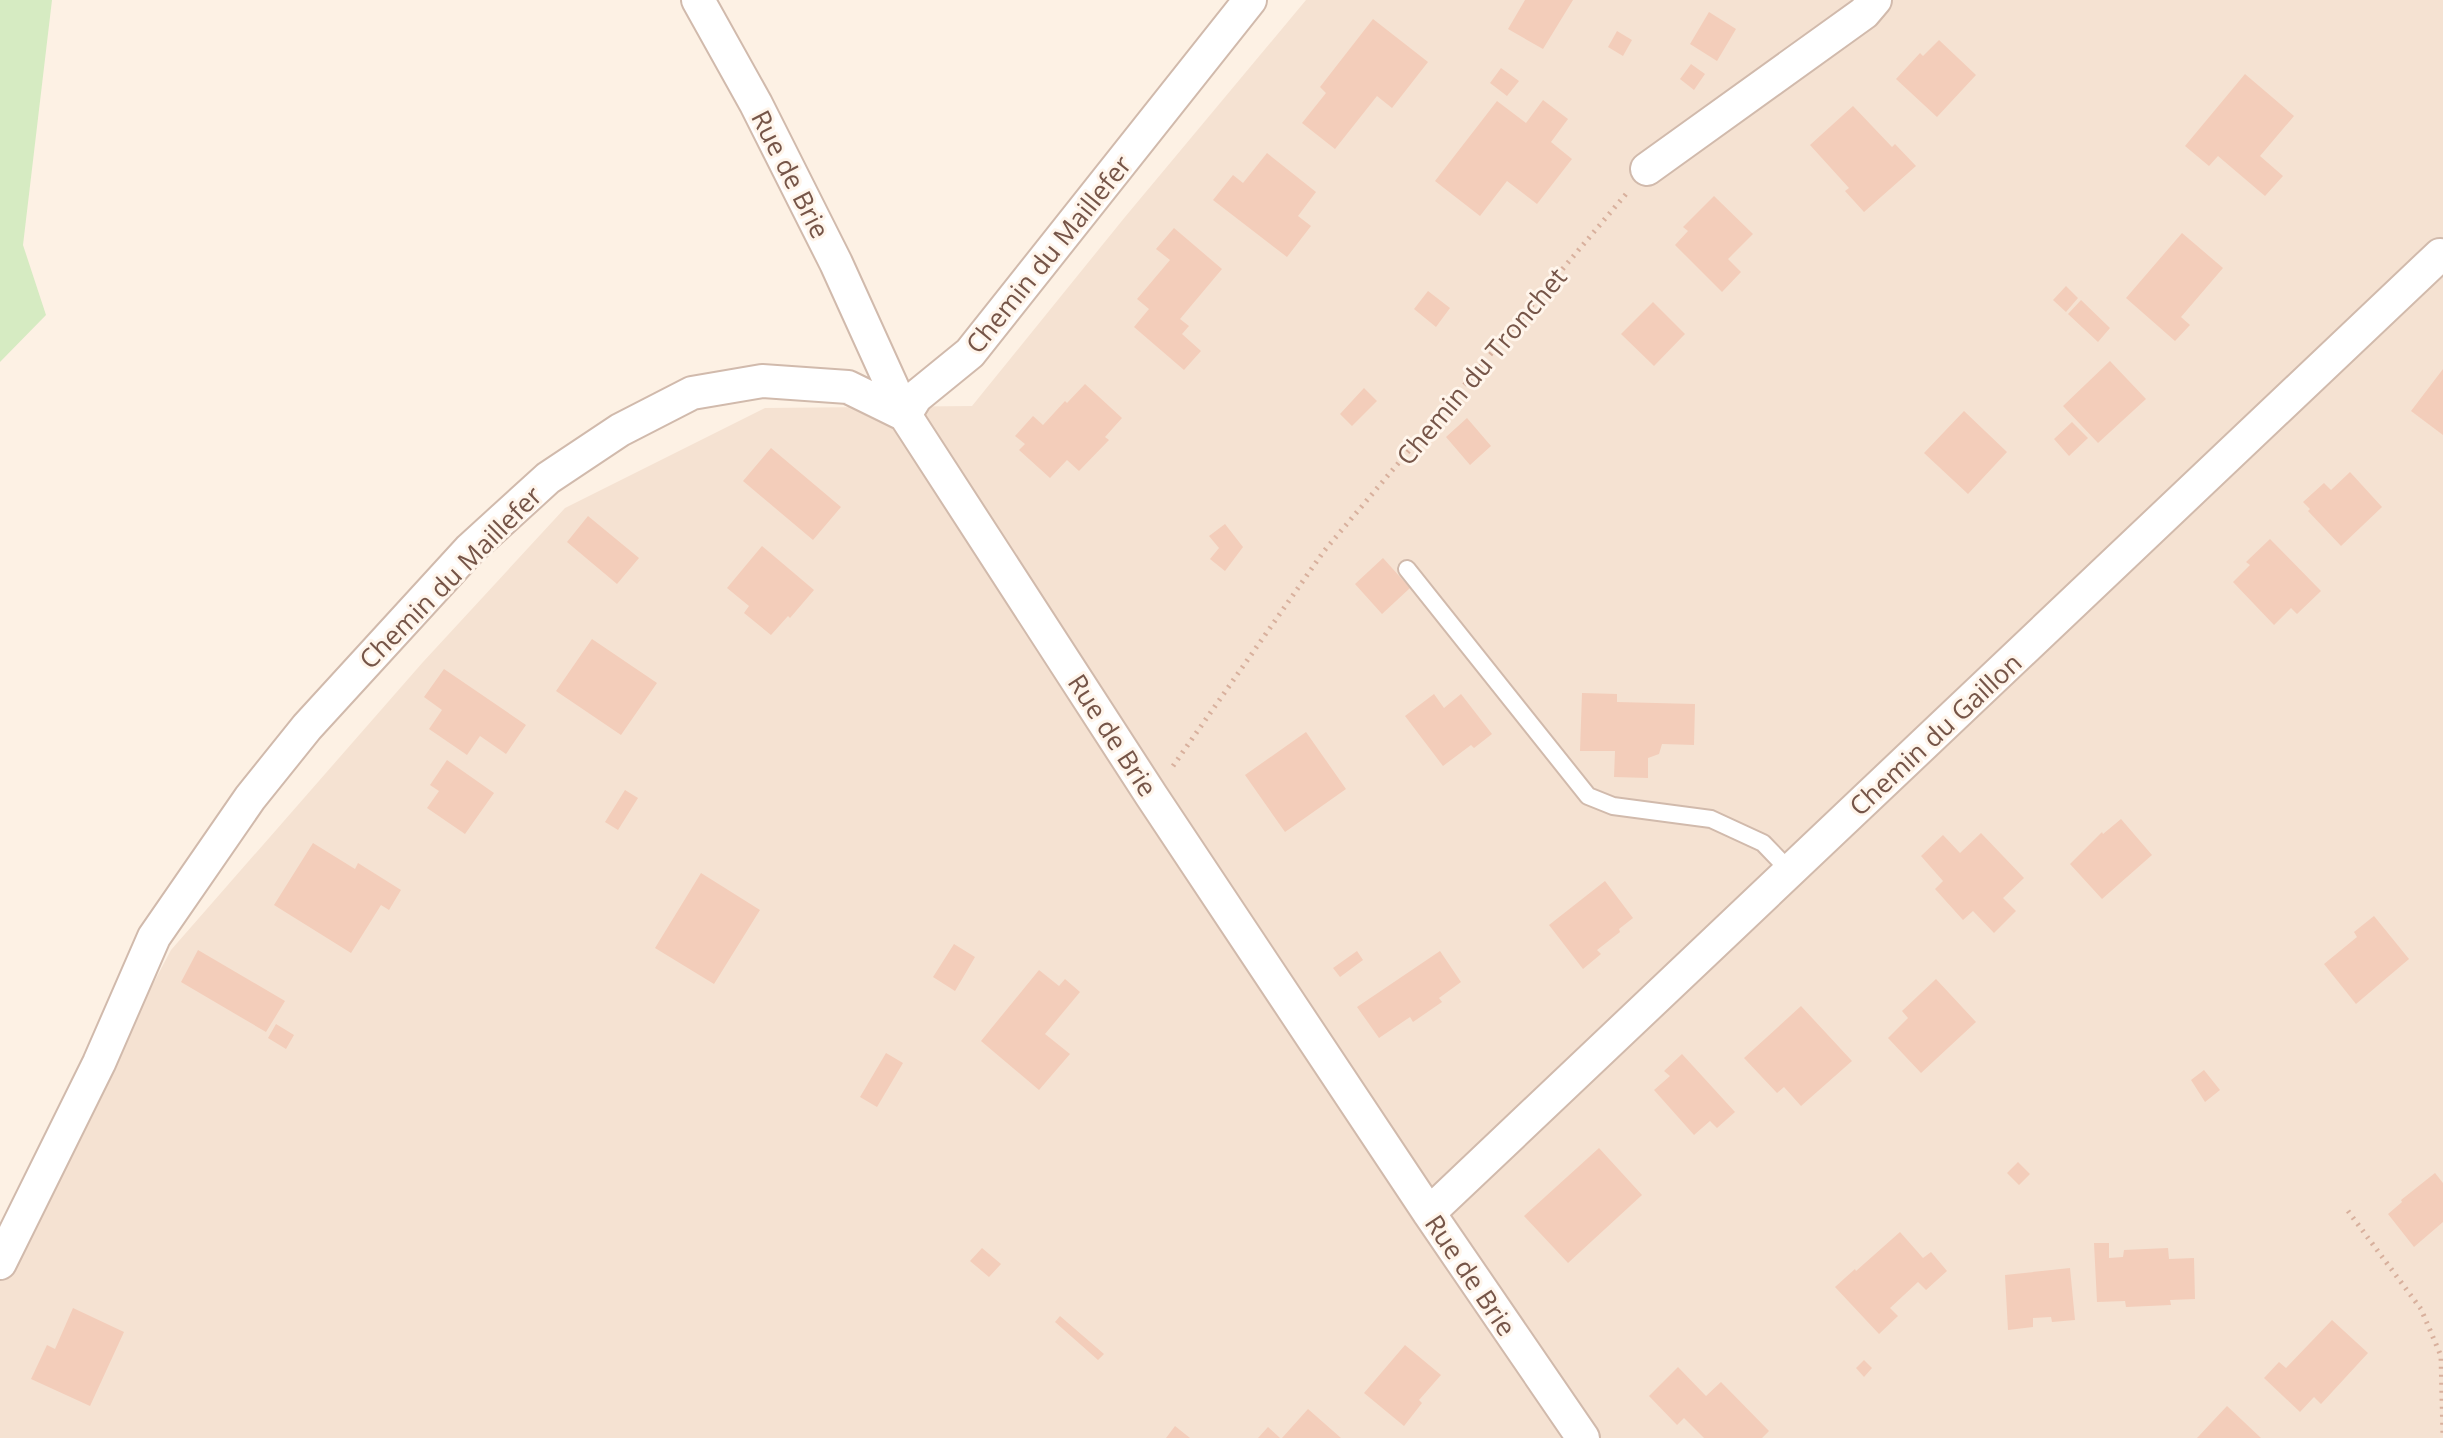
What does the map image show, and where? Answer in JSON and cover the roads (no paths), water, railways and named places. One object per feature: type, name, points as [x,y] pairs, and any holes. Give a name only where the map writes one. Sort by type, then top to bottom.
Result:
[{"type":"street","name":"Rue de Brie","points":[[698,0],[756,104],[836,263],[905,415],[1151,795],[1583,1438]]},
{"type":"street","name":"Chemin du Maillefer","points":[[0,1263],[99,1063],[154,937],[250,798],[297,739],[470,549],[548,478],[620,430],[692,393],[762,381],[848,387],[905,415],[916,397],[970,353],[1250,0]]},
{"type":"street","points":[[1647,169],[1829,39],[1864,13],[1875,0]]},
{"type":"street","name":"Chemin du Gaillon","points":[[1429,1213],[2440,255]]},
{"type":"lane","points":[[1407,569],[1588,796],[1613,806],[1711,819],[1763,843],[1790,871]]}]
